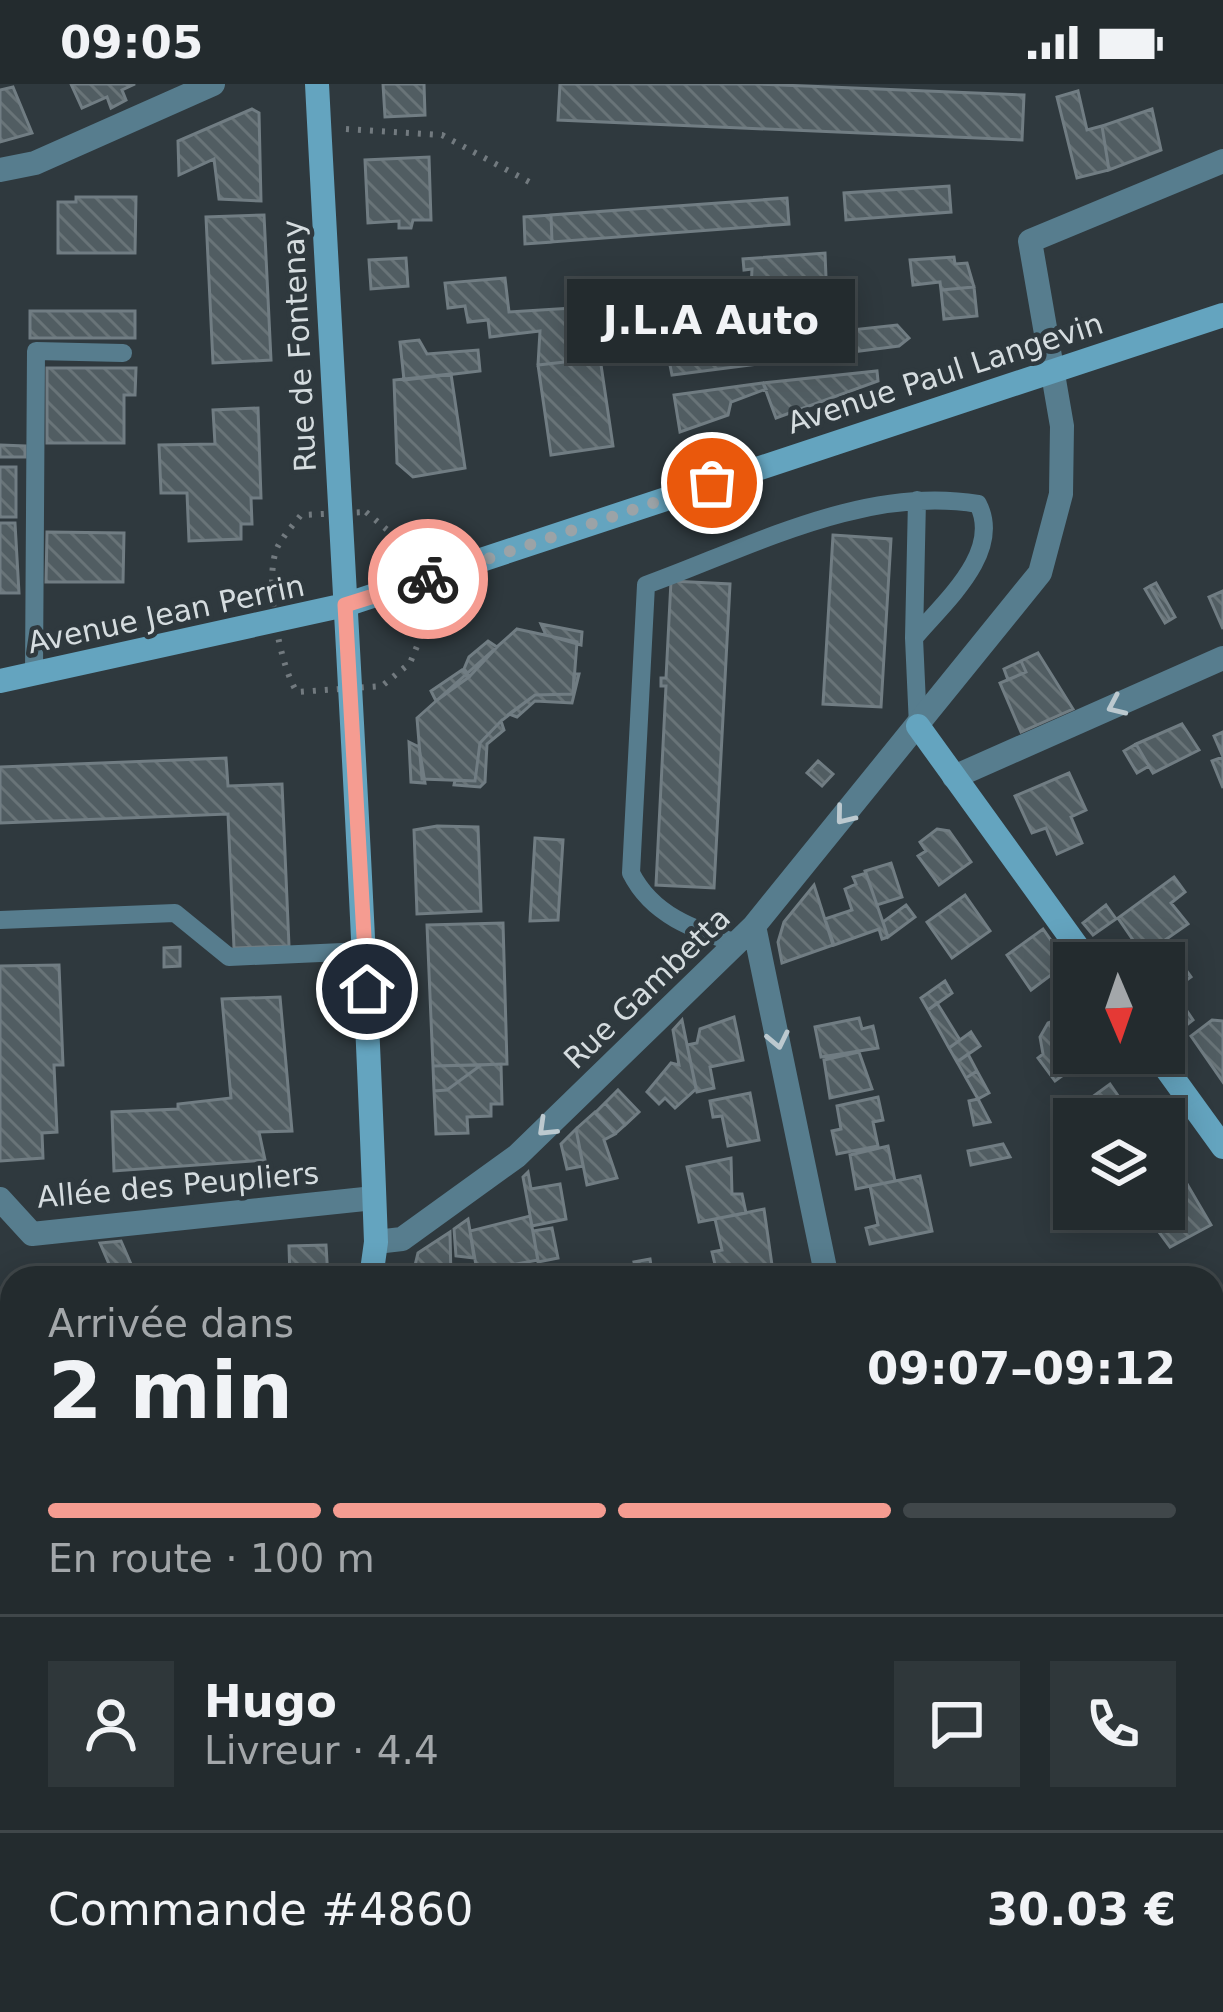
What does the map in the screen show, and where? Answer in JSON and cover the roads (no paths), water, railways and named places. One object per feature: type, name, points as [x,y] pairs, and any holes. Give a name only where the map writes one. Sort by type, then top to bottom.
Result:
[{"type":"main road","name":"Rue de Fontenay","points":[[317,84],[365,951],[376,1241],[373,1266]]},
{"type":"main road","name":"Avenue Paul Langevin","points":[[345,605],[1050,368],[1223,315]]},
{"type":"main road","name":"Avenue Jean Perrin","points":[[0,681],[345,605]]},
{"type":"main road","points":[[919,726],[1074,942]]},
{"type":"main road","points":[[1169,1074],[1223,1147]]},
{"type":"street","points":[[0,170],[35,163],[214,84]]},
{"type":"street","name":"Rue Gambetta","points":[[376,1241],[402,1238],[517,1156],[746,934],[1040,573],[1061,494],[1061,426],[1030,241],[1223,160]]},
{"type":"street","points":[[954,777],[1223,658]]},
{"type":"street","points":[[746,934],[824,1266]]},
{"type":"street","name":"Allée des Peupliers","points":[[0,1199],[32,1234],[374,1198]]},
{"type":"lane","points":[[34,674],[36,351],[123,353]]},
{"type":"lane","points":[[917,500],[914,638],[919,726]]},
{"type":"lane","points":[[746,934],[691,929],[643,897],[631,873],[646,585],[876,502],[978,504],[986,519],[985,538],[972,568],[914,638]]},
{"type":"lane","points":[[0,920],[175,913],[229,957],[365,951]]},
{"type":"place","name":"J.L.A Auto","points":[[712,483]]}]
